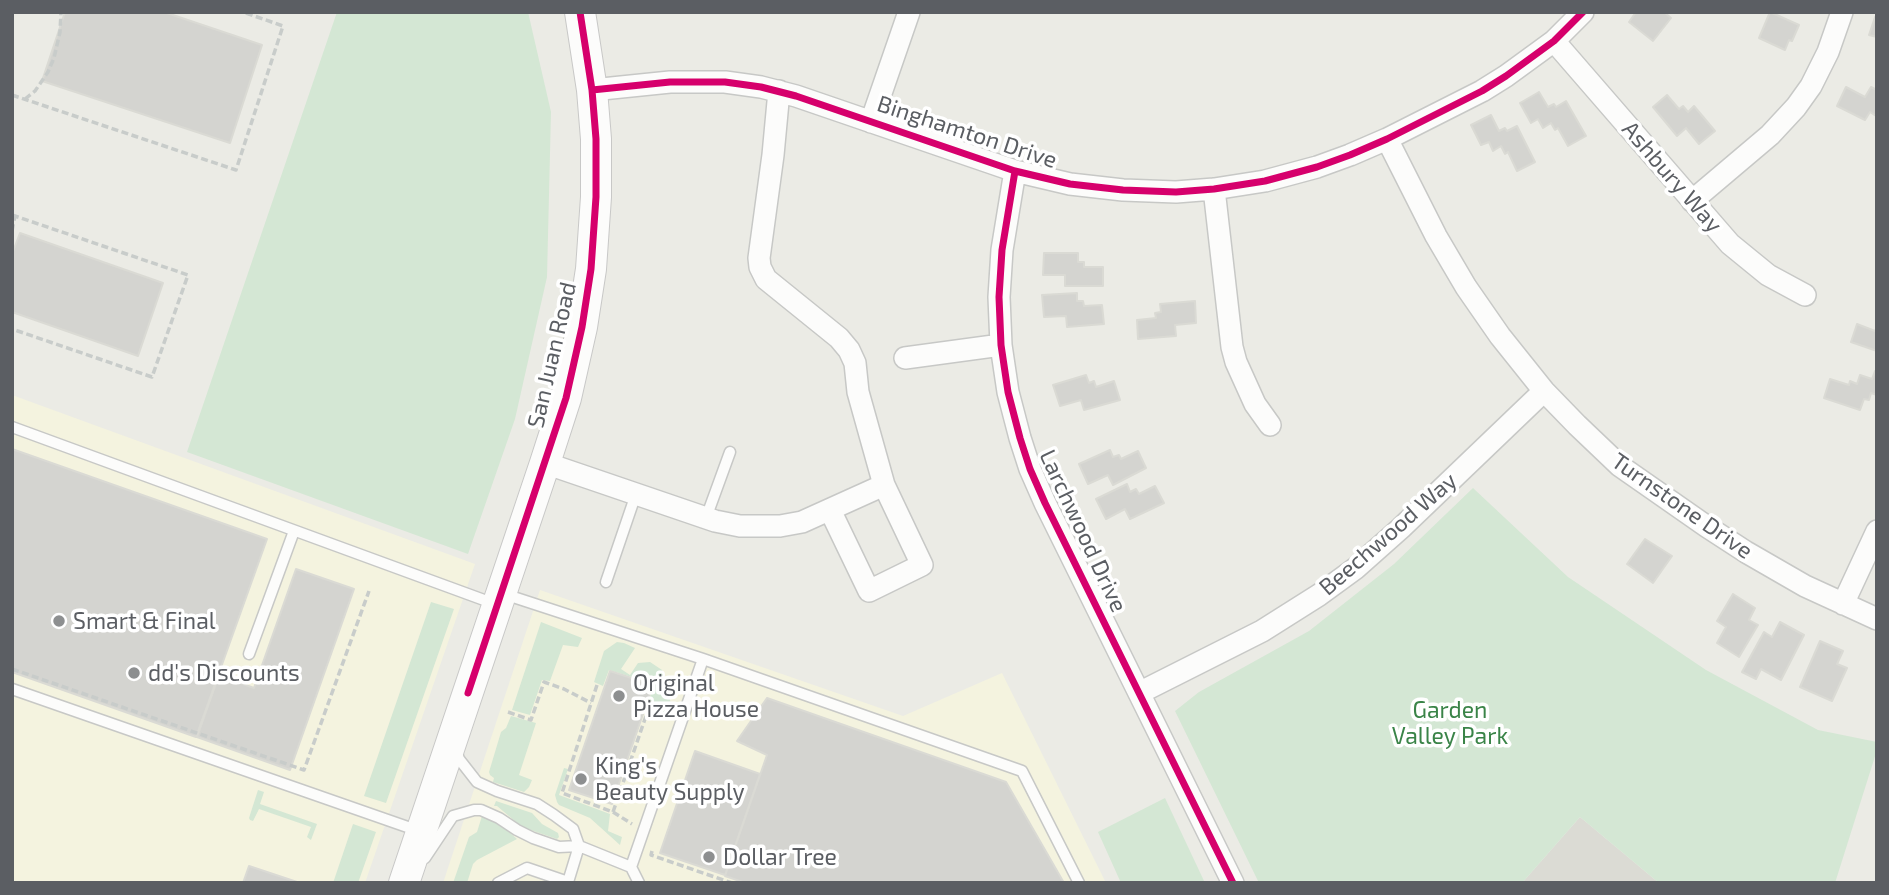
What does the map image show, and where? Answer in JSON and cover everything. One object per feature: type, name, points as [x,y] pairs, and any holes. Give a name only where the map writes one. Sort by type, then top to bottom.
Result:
[{"type":"main road","name":"San Juan Road","points":[[404,883],[566,398],[582,327],[591,270],[596,197],[596,139],[592,90],[580,12]]},
{"type":"street","points":[[871,122],[909,12]]},
{"type":"street","name":"Binghamton Drive","points":[[592,90],[670,82],[725,82],[779,92],[1015,171],[1070,184],[1123,191],[1176,192],[1265,181],[1317,167],[1387,139],[1506,76],[1554,41],[1583,12]]},
{"type":"street","points":[[1692,201],[1770,135],[1796,107],[1811,86],[1828,52],[1842,12]]},
{"type":"street","name":"Ashbury Way","points":[[1554,41],[1730,244],[1782,284],[1805,295]]},
{"type":"street","points":[[779,92],[760,267],[766,279],[849,349],[855,363],[858,392],[884,485],[922,565],[869,591],[830,510]]},
{"type":"street","name":"Turnstone Drive","points":[[1387,139],[1436,236],[1466,287],[1500,336],[1544,391],[1577,425],[1620,466],[1746,552],[1805,586],[1877,619]]},
{"type":"street","name":"Larchwood Drive","points":[[1015,171],[1002,250],[999,297],[1001,345],[1008,393],[1020,438],[1030,469],[1233,883]]},
{"type":"street","points":[[1214,189],[1232,347],[1255,404],[1270,425]]},
{"type":"street","points":[[905,358],[1001,345]]},
{"type":"street","name":"Beechwood Way","points":[[1139,693],[1262,631],[1347,575],[1401,528],[1544,391]]},
{"type":"street","points":[[545,463],[706,518],[740,526],[802,523],[884,485]]},
{"type":"street","points":[[1843,604],[1877,531]]},
{"type":"lane","points":[[12,427],[294,531],[499,599],[703,659],[1022,771],[1079,883]]},
{"type":"lane","points":[[706,518],[730,452]]},
{"type":"lane","points":[[606,582],[635,494]]},
{"type":"lane","points":[[249,654],[294,531]]},
{"type":"lane","points":[[631,867],[703,659]]},
{"type":"lane","points":[[12,689],[421,832]]},
{"type":"lane","points":[[452,740],[459,758],[477,782],[537,804],[573,829],[579,846],[568,882],[527,868],[498,883]]},
{"type":"lane","points":[[410,883],[453,816],[474,810],[485,811],[517,830],[559,847],[579,846],[631,867],[639,883]]},
{"type":"path","points":[[24,99],[35,91],[54,58],[61,12]]},
{"type":"path","points":[[12,95],[236,170],[283,26],[243,12]]},
{"type":"path","points":[[12,231],[14,216],[188,275],[152,377],[12,329]]},
{"type":"path","points":[[12,669],[304,770],[369,590]]},
{"type":"path","points":[[508,712],[531,719],[544,682],[591,703]]},
{"type":"path","points":[[597,685],[562,793],[613,812],[647,713]]},
{"type":"path","points":[[654,847],[651,855],[732,883]]},
{"type":"shaded area","points":[[12,395],[475,564],[365,883],[12,883]]},
{"type":"shaded area","points":[[540,590],[903,716],[1002,673],[1106,883],[443,883]]},
{"type":"shaded area","points":[[1580,817],[1659,883],[1522,883]]},
{"type":"green space","points":[[337,12],[528,12],[551,112],[547,277],[515,419],[468,554],[187,452]]},
{"type":"green space","name":"Garden Valley Park","points":[[1473,488],[1568,577],[1706,670],[1818,730],[1877,742],[1877,750],[1835,883],[1659,883],[1580,817],[1522,883],[1259,883],[1175,711],[1199,692],[1309,631],[1394,564]]},
{"type":"green space","points":[[431,602],[454,609],[386,803],[364,796]]},
{"type":"green space","points":[[541,622],[582,638],[578,647],[563,645],[550,681],[542,680],[530,715],[512,710]]},
{"type":"green space","points":[[617,642],[635,648],[621,669],[630,675],[638,663],[650,662],[662,670],[673,716],[651,708],[653,702],[649,700],[654,684],[609,670],[603,686],[594,682],[604,651]]},
{"type":"green space","points":[[511,716],[536,723],[519,775],[532,780],[524,792],[493,782],[494,778],[489,772],[501,732],[506,728]]},
{"type":"green space","points":[[564,768],[568,769],[559,795],[610,814],[608,831],[622,837],[620,845],[590,818],[559,805],[555,795]]},
{"type":"green space","points":[[258,790],[264,792],[260,804],[317,824],[311,840],[307,837],[311,827],[259,809],[253,821],[250,820]]},
{"type":"green space","points":[[1165,798],[1205,883],[1121,883],[1098,832]]},
{"type":"green space","points":[[496,801],[532,813],[542,824],[558,833],[559,837],[557,839],[522,827],[494,806]]},
{"type":"green space","points":[[482,816],[501,825],[517,839],[477,860],[467,883],[453,883],[469,837],[477,832]]},
{"type":"green space","points":[[353,824],[376,832],[358,883],[333,883]]},
{"type":"building","points":[[65,12],[164,12],[262,45],[230,143],[42,81]]},
{"type":"building","points":[[1636,12],[1664,12],[1671,18],[1653,41],[1629,22]]},
{"type":"building","points":[[1770,12],[1799,25],[1785,50],[1759,38]]},
{"type":"building","points":[[1875,17],[1877,18],[1877,37],[1869,35]]},
{"type":"building","points":[[1846,87],[1865,97],[1871,87],[1877,90],[1876,116],[1870,112],[1865,120],[1837,106]]},
{"type":"building","points":[[1539,92],[1548,107],[1554,104],[1556,107],[1566,101],[1586,136],[1568,146],[1558,128],[1555,130],[1551,123],[1543,128],[1538,119],[1531,123],[1520,103]]},
{"type":"building","points":[[1667,95],[1679,109],[1683,106],[1688,112],[1694,106],[1715,131],[1699,144],[1686,128],[1677,136],[1653,107]]},
{"type":"building","points":[[1491,115],[1499,131],[1505,128],[1507,131],[1517,126],[1535,162],[1517,171],[1508,152],[1505,154],[1501,146],[1493,151],[1489,142],[1481,145],[1471,125]]},
{"type":"building","points":[[20,233],[163,283],[138,356],[12,312],[12,254]]},
{"type":"building","points":[[1044,253],[1078,253],[1078,262],[1084,262],[1084,267],[1103,267],[1103,286],[1065,286],[1065,275],[1043,275]]},
{"type":"building","points":[[1077,293],[1077,301],[1083,301],[1084,306],[1102,305],[1104,324],[1067,327],[1066,316],[1044,317],[1042,295]]},
{"type":"building","points":[[1195,301],[1196,323],[1175,325],[1176,336],[1138,339],[1137,320],[1156,318],[1155,313],[1161,312],[1160,304]]},
{"type":"building","points":[[1857,324],[1875,331],[1877,327],[1877,351],[1851,342]]},
{"type":"building","points":[[1875,371],[1877,395],[1871,393],[1869,400],[1864,399],[1860,410],[1824,398],[1830,379],[1849,385],[1850,381],[1857,384],[1860,375],[1872,379]]},
{"type":"building","points":[[1086,375],[1089,383],[1094,381],[1096,387],[1114,381],[1120,400],[1084,410],[1081,400],[1060,406],[1053,385]]},
{"type":"building","points":[[12,449],[267,539],[196,737],[12,672]]},
{"type":"building","points":[[1110,450],[1113,457],[1119,455],[1121,459],[1138,451],[1146,468],[1113,485],[1108,475],[1088,484],[1079,464]]},
{"type":"building","points":[[1127,484],[1130,492],[1136,489],[1139,494],[1155,486],[1164,503],[1130,519],[1125,509],[1106,519],[1096,499]]},
{"type":"building","points":[[1645,539],[1672,556],[1653,583],[1627,564]]},
{"type":"building","points":[[296,569],[354,589],[290,770],[197,737],[219,675],[254,688]]},
{"type":"building","points":[[1733,594],[1755,608],[1749,620],[1758,625],[1739,657],[1717,643],[1726,627],[1717,621]]},
{"type":"building","points":[[1780,622],[1804,635],[1781,680],[1761,669],[1756,679],[1742,672],[1764,632],[1772,637]]},
{"type":"building","points":[[1820,641],[1843,651],[1837,664],[1847,668],[1832,701],[1800,687]]},
{"type":"building","points":[[610,671],[653,685],[612,804],[569,790]]},
{"type":"building","points":[[767,698],[1006,782],[1064,883],[746,883],[725,876],[767,755],[737,741]]},
{"type":"building","points":[[695,751],[760,774],[725,875],[660,853]]},
{"type":"building","points":[[249,866],[300,883],[243,883]]},
{"type":"cycle path","points":[[468,693],[566,398],[582,327],[591,269],[596,197],[596,139],[592,90],[580,12]]},
{"type":"cycle path","points":[[592,90],[670,82],[725,82],[761,87],[796,96],[1015,171],[1070,184],[1176,192],[1265,181],[1317,167],[1387,139],[1506,76],[1554,41],[1583,12]]},
{"type":"cycle path","points":[[1015,171],[1002,250],[999,297],[1001,345],[1008,392],[1020,438],[1045,503],[1233,883]]},
{"type":"place","name":"Smart & Final","points":[[59,621]]},
{"type":"place","name":"dd's Discounts","points":[[134,673]]},
{"type":"place","name":"Original Pizza House","points":[[619,696]]},
{"type":"place","name":"King's Beauty Supply","points":[[581,779]]},
{"type":"place","name":"Dollar Tree","points":[[709,857]]}]
